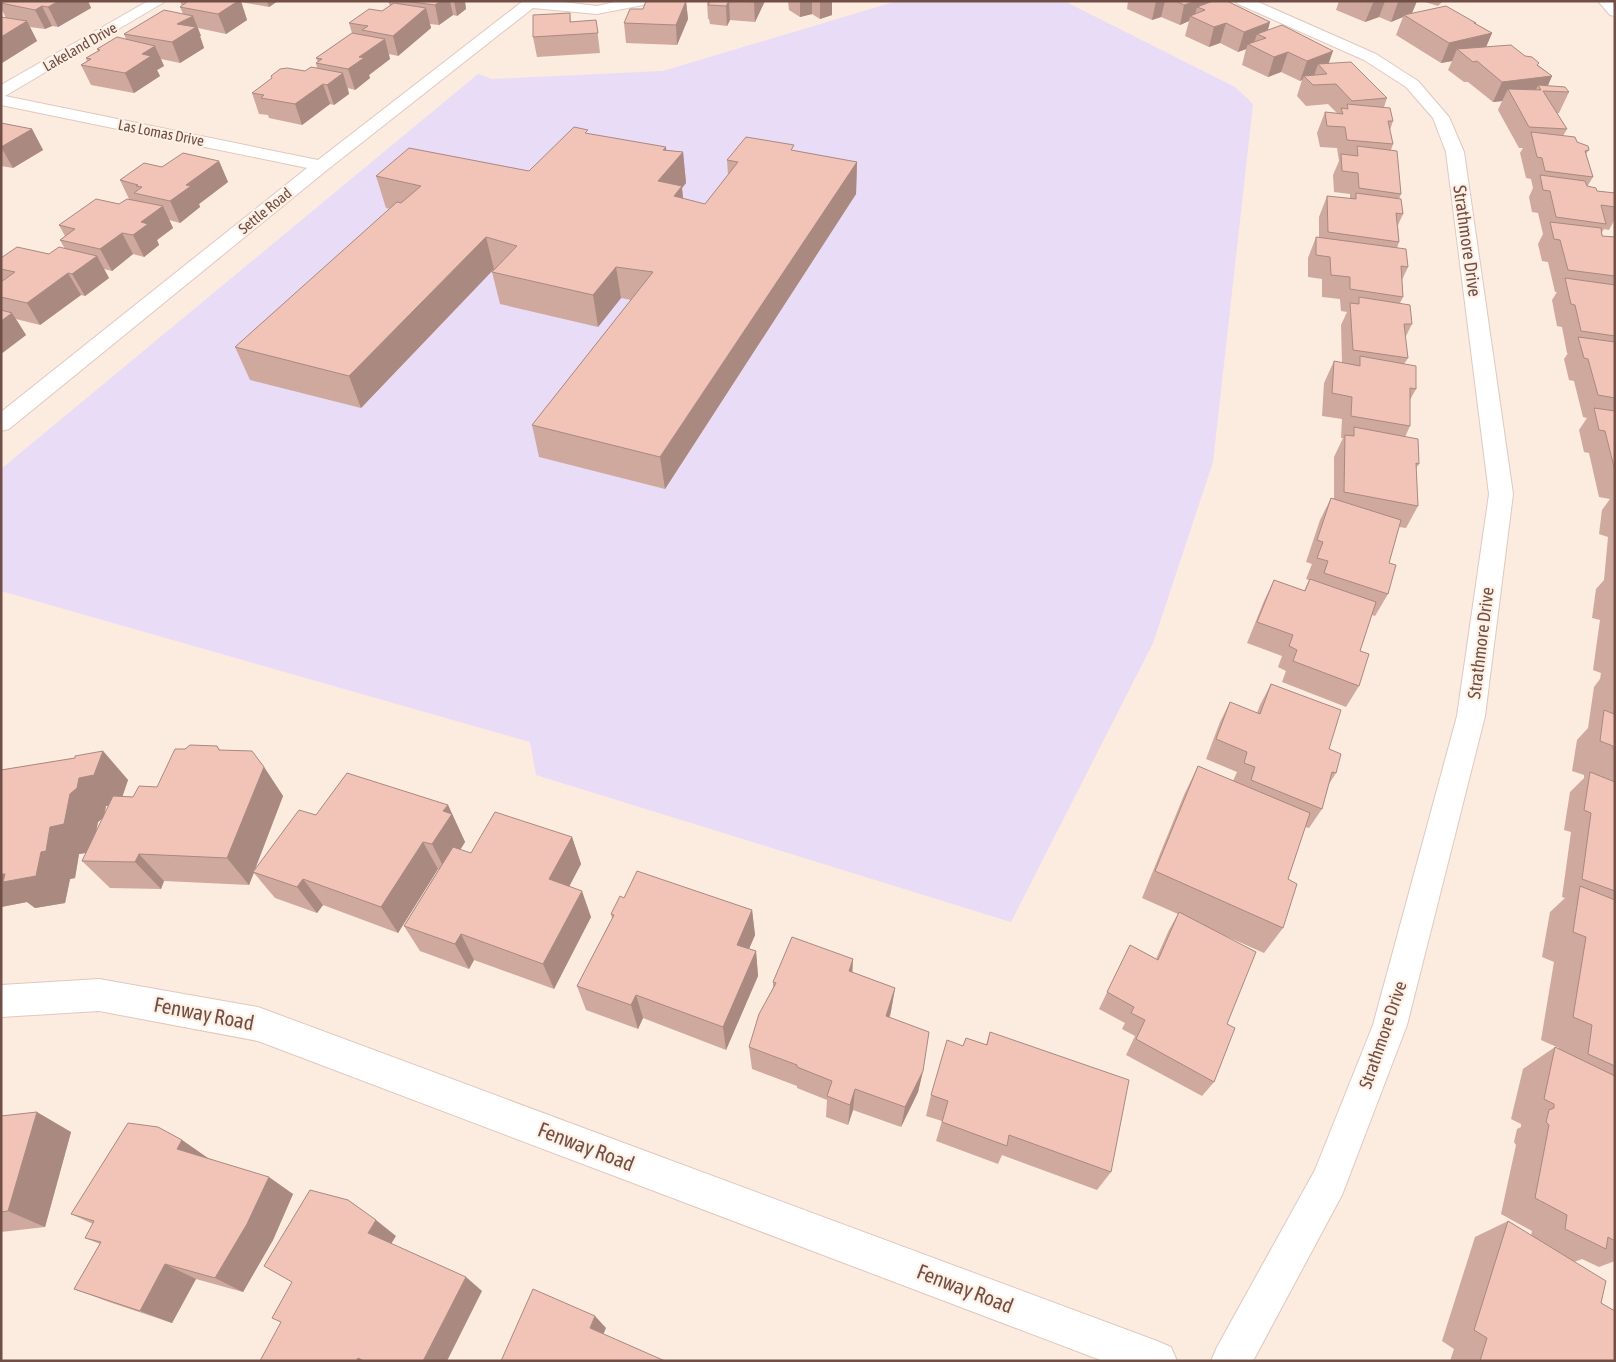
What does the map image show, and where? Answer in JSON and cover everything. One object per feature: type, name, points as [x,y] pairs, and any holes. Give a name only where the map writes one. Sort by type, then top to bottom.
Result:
[{"type":"street","name":"Lakeland Drive","points":[[1,92],[159,1]]},
{"type":"street","points":[[530,2],[598,10],[643,1]]},
{"type":"street","points":[[1605,1],[1615,12]]},
{"type":"street","name":"Settle Road","points":[[1,424],[321,166],[530,2]]},
{"type":"street","name":"Strathmore Drive","points":[[1231,1361],[1329,1182],[1390,1025],[1471,716],[1501,494],[1455,152],[1441,117],[1412,84],[1370,57],[1253,3]]},
{"type":"street","name":"Las Lomas Drive","points":[[1,100],[321,166]]},
{"type":"street","name":"Fenway Road","points":[[1,1001],[99,995],[258,1024],[1156,1361]]},
{"type":"shaded area","points":[[897,1],[1064,1],[1235,87],[1253,104],[1213,462],[1153,643],[1011,922],[536,775],[530,742],[1,591],[1,469],[478,74],[492,79],[663,71]]},
{"type":"building","points":[[1,1],[59,1],[48,7],[42,6],[35,10],[1,3]]},
{"type":"building","points":[[182,1],[238,1],[218,14],[180,7],[187,2]]},
{"type":"building","points":[[404,1],[440,1],[435,5]]},
{"type":"building","points":[[646,1],[686,1],[676,25],[624,23],[630,9],[643,9]]},
{"type":"building","points":[[710,1],[729,1],[726,6],[708,5]]},
{"type":"building","points":[[1176,1],[1195,1],[1184,5]]},
{"type":"building","points":[[1213,1],[1227,1],[1270,22],[1244,32],[1226,23],[1214,27],[1190,16],[1205,10],[1197,7]]},
{"type":"building","points":[[394,3],[426,8],[393,36],[362,30],[368,26],[349,23],[369,9],[382,11]]},
{"type":"building","points":[[1446,6],[1492,33],[1449,43],[1404,15]]},
{"type":"building","points":[[164,10],[193,16],[177,24],[196,27],[172,42],[124,34]]},
{"type":"building","points":[[570,13],[570,22],[596,20],[598,33],[533,37],[533,15]]},
{"type":"building","points":[[1,17],[27,21],[1,37]]},
{"type":"building","points":[[1282,25],[1333,51],[1307,61],[1288,52],[1274,57],[1248,44],[1266,38],[1257,34]]},
{"type":"building","points":[[352,33],[385,39],[359,57],[364,58],[348,69],[316,63],[322,59],[316,58]]},
{"type":"building","points":[[117,37],[155,46],[142,54],[151,56],[125,73],[81,65],[91,59],[86,58],[100,50],[97,49]]},
{"type":"building","points":[[1511,45],[1525,56],[1532,57],[1539,63],[1537,65],[1552,76],[1502,82],[1477,61],[1473,62],[1457,49]]},
{"type":"building","points":[[1351,62],[1387,98],[1352,101],[1336,84],[1313,85],[1304,76],[1327,74],[1318,64]]},
{"type":"building","points":[[311,67],[343,73],[327,85],[323,84],[295,104],[261,98],[264,95],[252,93],[272,78],[271,76],[280,69],[287,68],[305,71]]},
{"type":"building","points":[[1538,85],[1565,87],[1569,92],[1543,91],[1567,129],[1529,127],[1508,89],[1541,90]]},
{"type":"building","points":[[1347,104],[1390,108],[1393,121],[1388,121],[1393,144],[1347,140],[1345,127],[1327,126],[1325,112],[1343,114],[1341,108],[1348,109]]},
{"type":"building","points":[[1,123],[32,129],[1,147]]},
{"type":"building","points":[[574,127],[588,130],[585,133],[666,147],[663,150],[683,152],[658,181],[682,186],[674,196],[705,204],[738,162],[727,160],[746,137],[794,145],[791,150],[857,162],[660,457],[532,425],[653,272],[616,267],[593,295],[492,272],[517,246],[486,237],[349,376],[235,347],[397,202],[401,203],[421,186],[376,176],[409,148],[529,171]]},
{"type":"building","points":[[1531,132],[1575,137],[1577,142],[1588,146],[1589,150],[1585,151],[1593,177],[1545,171],[1542,158],[1537,157]]},
{"type":"building","points":[[1357,146],[1397,151],[1401,194],[1359,188],[1358,173],[1342,171],[1341,154],[1358,156]]},
{"type":"building","points":[[183,153],[219,161],[186,185],[191,186],[170,201],[134,193],[142,187],[120,180],[144,163],[162,167]]},
{"type":"building","points":[[1540,175],[1585,181],[1587,186],[1596,188],[1597,191],[1615,193],[1615,207],[1601,205],[1606,224],[1556,217],[1550,191],[1543,190]]},
{"type":"building","points":[[1356,193],[1401,199],[1403,214],[1396,213],[1399,242],[1328,232],[1327,196],[1356,199]]},
{"type":"building","points":[[96,199],[119,204],[127,199],[163,206],[141,222],[148,224],[133,235],[122,233],[100,249],[60,240],[75,229],[59,225]]},
{"type":"building","points":[[1550,222],[1601,228],[1602,236],[1615,237],[1615,276],[1568,270],[1560,240],[1554,239]]},
{"type":"building","points":[[1316,237],[1406,249],[1408,267],[1401,266],[1403,297],[1350,289],[1350,277],[1331,275],[1330,257],[1316,255]]},
{"type":"building","points":[[17,247],[49,254],[59,247],[97,256],[72,274],[68,273],[27,303],[1,297],[1,282],[15,272],[1,269],[1,258]]},
{"type":"building","points":[[1565,278],[1615,285],[1615,336],[1581,331],[1575,305],[1571,304]]},
{"type":"building","points":[[1359,297],[1410,305],[1412,324],[1404,324],[1408,358],[1353,350],[1350,303],[1359,304]]},
{"type":"building","points":[[1,310],[12,313],[1,321]]},
{"type":"building","points":[[1578,337],[1615,342],[1615,398],[1598,395],[1588,359],[1584,358]]},
{"type":"building","points":[[1360,356],[1416,366],[1416,389],[1410,388],[1410,426],[1351,416],[1352,397],[1332,393],[1334,361],[1360,366]]},
{"type":"building","points":[[1594,408],[1615,411],[1615,471],[1605,431],[1599,430]]},
{"type":"building","points":[[1354,427],[1418,439],[1419,464],[1416,463],[1418,506],[1344,492],[1345,435],[1354,436]]},
{"type":"building","points":[[1331,498],[1401,520],[1389,563],[1396,565],[1388,594],[1324,573],[1328,561],[1317,558],[1323,542],[1317,540]]},
{"type":"building","points":[[1310,579],[1376,602],[1360,651],[1369,654],[1359,686],[1293,661],[1297,650],[1289,646],[1293,635],[1257,622],[1274,580],[1305,591]]},
{"type":"building","points":[[1271,684],[1341,710],[1329,749],[1341,754],[1336,773],[1332,772],[1322,809],[1251,780],[1255,767],[1244,763],[1247,752],[1216,739],[1230,702],[1260,714]]},
{"type":"building","points":[[1615,704],[1615,749],[1613,749],[1613,746],[1600,741],[1604,710],[1614,714]]},
{"type":"building","points":[[190,745],[217,746],[219,750],[252,751],[264,767],[227,858],[139,854],[135,862],[82,861],[113,796],[133,797],[139,786],[157,787],[175,749],[185,749]]},
{"type":"building","points":[[103,751],[94,775],[79,778],[77,788],[70,794],[64,824],[50,827],[46,851],[41,852],[36,876],[3,882],[5,874],[1,874],[1,770],[75,758],[75,756]]},
{"type":"building","points":[[1198,766],[1310,813],[1288,879],[1297,884],[1283,928],[1155,871]]},
{"type":"building","points":[[1590,772],[1615,782],[1615,891],[1582,879],[1591,813],[1584,810]]},
{"type":"building","points":[[347,773],[448,805],[443,811],[452,814],[432,844],[423,842],[381,907],[303,879],[297,887],[253,872],[299,810],[316,815]]},
{"type":"building","points":[[495,812],[572,837],[549,879],[582,891],[543,964],[461,934],[455,944],[404,926],[453,847],[471,853]]},
{"type":"building","points":[[637,871],[752,910],[737,945],[756,951],[723,1027],[636,995],[631,1005],[577,986],[614,915],[611,914],[620,896],[624,898]]},
{"type":"building","points":[[1580,886],[1615,900],[1615,1066],[1588,1054],[1592,1025],[1573,1017],[1586,937],[1573,932]]},
{"type":"building","points":[[1179,912],[1256,952],[1227,1024],[1235,1028],[1214,1082],[1136,1039],[1145,1020],[1131,1013],[1134,1007],[1107,992],[1130,945],[1158,960]]},
{"type":"building","points":[[792,937],[853,959],[849,971],[895,988],[886,1016],[929,1032],[923,1071],[905,1107],[855,1089],[850,1105],[827,1096],[832,1081],[797,1067],[797,1065],[749,1047],[759,1014],[776,983],[773,982]]},
{"type":"building","points":[[990,1032],[1129,1080],[1111,1172],[1009,1135],[1007,1146],[942,1122],[948,1101],[931,1095],[947,1040],[963,1046],[966,1038],[987,1045]]},
{"type":"building","points":[[1555,1047],[1615,1076],[1615,1241],[1608,1237],[1606,1249],[1565,1229],[1567,1215],[1535,1198],[1549,1125],[1546,1122],[1549,1110],[1554,1108],[1554,1104],[1544,1099]]},
{"type":"building","points":[[37,1112],[8,1211],[1,1212],[1,1116]]},
{"type":"building","points":[[128,1123],[158,1127],[182,1140],[177,1149],[269,1177],[247,1224],[215,1278],[165,1264],[140,1311],[74,1289],[101,1242],[85,1238],[94,1221],[71,1214]]},
{"type":"building","points":[[310,1190],[348,1200],[376,1220],[368,1233],[466,1277],[423,1361],[364,1361],[358,1358],[356,1361],[260,1361],[281,1322],[272,1318],[292,1282],[264,1266]]},
{"type":"building","points":[[1508,1221],[1606,1281],[1601,1303],[1615,1311],[1615,1361],[1480,1361],[1487,1338],[1474,1330]]},
{"type":"building","points":[[533,1289],[595,1316],[590,1328],[665,1361],[501,1361]]}]
